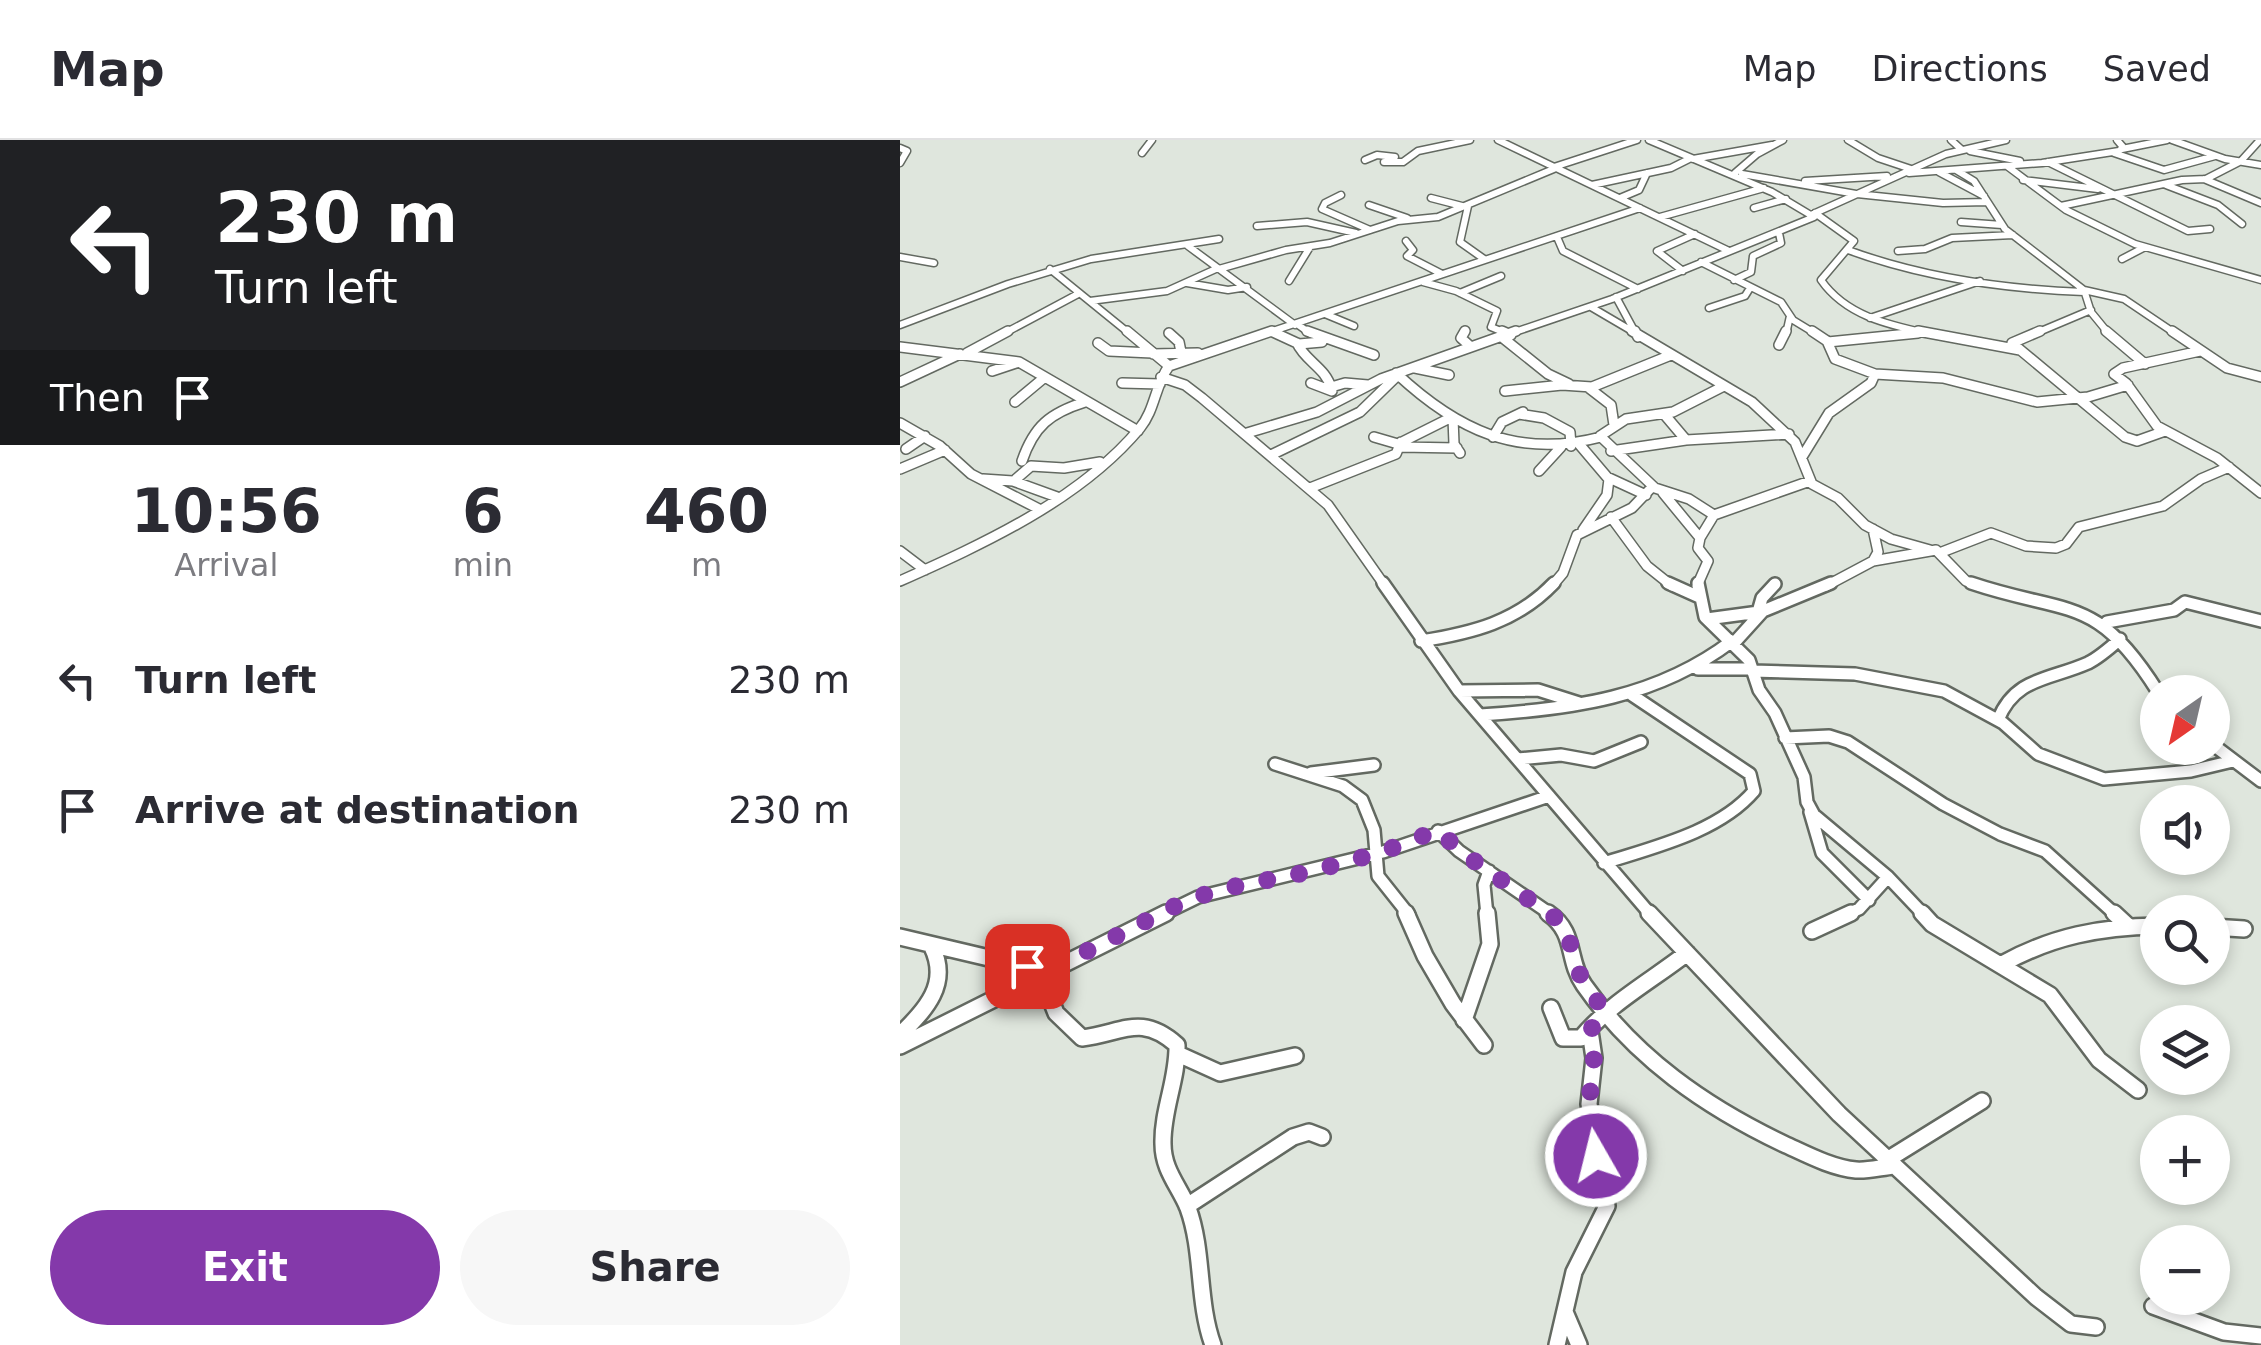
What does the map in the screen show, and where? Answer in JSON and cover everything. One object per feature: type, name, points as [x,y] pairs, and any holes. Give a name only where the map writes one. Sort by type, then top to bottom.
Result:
[{"type":"street","points":[[1142,154],[1152,140]]},
{"type":"street","points":[[1366,160],[1378,155],[1398,157],[1470,140]]},
{"type":"street","points":[[1498,140],[1730,250]]},
{"type":"street","points":[[1438,218],[1623,141],[1636,140]]},
{"type":"street","points":[[1649,140],[1690,160],[1791,183],[1943,202],[1985,199]]},
{"type":"street","points":[[1730,172],[1782,140]]},
{"type":"street","points":[[1848,140],[1909,173]]},
{"type":"street","points":[[1940,140],[1952,141],[1980,168],[1985,199],[2002,225],[2084,293],[2115,344],[2144,364]]},
{"type":"street","points":[[1248,433],[1289,422],[1411,368],[1616,298],[1810,220],[1814,214],[1856,194],[1964,150],[2006,140]]},
{"type":"street","points":[[2113,152],[2121,145],[2132,148],[2170,140],[2215,156],[2261,165]]},
{"type":"street","points":[[2204,179],[2241,161],[2260,140]]},
{"type":"street","points":[[1592,184],[1772,145]]},
{"type":"street","points":[[900,148],[907,151],[900,163]]},
{"type":"street","points":[[1964,150],[2029,164]]},
{"type":"street","points":[[1660,217],[1791,183],[2029,164],[2113,152],[2184,179]]},
{"type":"street","points":[[1384,162],[1403,162],[1412,154]]},
{"type":"street","points":[[2164,170],[2215,156]]},
{"type":"street","points":[[1579,159],[1582,180]]},
{"type":"street","points":[[2048,162],[2188,230],[2210,229]]},
{"type":"street","points":[[2007,166],[2060,206],[2146,247],[2261,280]]},
{"type":"street","points":[[1730,172],[1769,189],[1852,238],[1848,250],[1827,269],[1822,284],[1832,298],[1870,318],[2020,350]]},
{"type":"street","points":[[1938,172],[1985,199]]},
{"type":"street","points":[[1620,198],[1632,193],[1647,174]]},
{"type":"street","points":[[1618,178],[1632,193]]},
{"type":"street","points":[[2060,206],[2184,179],[2204,179],[2261,204]]},
{"type":"street","points":[[2023,180],[2102,189]]},
{"type":"street","points":[[1485,185],[1499,191]]},
{"type":"street","points":[[2166,185],[2214,203],[2242,224]]},
{"type":"street","points":[[1769,189],[1809,186]]},
{"type":"street","points":[[1341,195],[1326,203],[1322,210],[1370,230]]},
{"type":"street","points":[[1828,222],[1836,209],[1871,195]]},
{"type":"street","points":[[1455,206],[1486,197]]},
{"type":"street","points":[[1431,198],[1467,206]]},
{"type":"street","points":[[1754,208],[1786,199]]},
{"type":"street","points":[[1411,218],[1444,203]]},
{"type":"street","points":[[1369,205],[1411,218]]},
{"type":"street","points":[[1467,206],[1460,242],[1484,258]]},
{"type":"street","points":[[1122,383],[1163,376],[1209,354],[1484,258],[1558,241],[1640,208]]},
{"type":"street","points":[[1090,302],[1159,293],[1216,269],[1411,218],[1464,223]]},
{"type":"street","points":[[1257,226],[1275,221],[1306,222],[1358,234]]},
{"type":"street","points":[[1961,222],[2002,225]]},
{"type":"street","points":[[1734,280],[1751,272],[1754,256],[1781,243],[1778,233]]},
{"type":"street","points":[[1683,271],[1657,251],[1695,234]]},
{"type":"street","points":[[1898,251],[1925,250],[1938,242],[1968,236],[2013,235]]},
{"type":"street","points":[[900,326],[1050,269],[1124,251],[1188,246],[1219,239]]},
{"type":"street","points":[[1406,241],[1413,250],[1407,256],[1442,274]]},
{"type":"street","points":[[1558,241],[1638,289]]},
{"type":"street","points":[[1188,246],[1216,269],[1274,302],[1322,342]]},
{"type":"street","points":[[1289,281],[1310,247]]},
{"type":"street","points":[[2122,259],[2146,247]]},
{"type":"street","points":[[1848,250],[1888,264],[2027,290],[2100,293],[2124,299],[2227,368],[2261,377]]},
{"type":"street","points":[[900,257],[934,263]]},
{"type":"street","points":[[1701,262],[1782,302],[1790,316],[1828,342],[1835,359],[1875,374],[1943,378],[2037,402],[2080,399],[2128,385]]},
{"type":"street","points":[[1050,269],[1152,353],[1163,376],[1185,386],[1248,433],[1328,506],[1459,691],[1604,864],[1779,1053],[1890,1163],[2052,1310],[2079,1328],[2096,1327]]},
{"type":"street","points":[[1212,285],[1216,269]]},
{"type":"street","points":[[1460,293],[1500,276]]},
{"type":"street","points":[[1870,318],[1982,281]]},
{"type":"street","points":[[1421,282],[1460,293],[1496,311],[1491,327],[1507,336],[1548,374],[1572,386]]},
{"type":"street","points":[[1183,283],[1228,290],[1247,287]]},
{"type":"street","points":[[1709,308],[1745,296],[1750,288]]},
{"type":"street","points":[[900,382],[1078,294]]},
{"type":"street","points":[[1616,298],[1638,337]]},
{"type":"street","points":[[1591,307],[1752,402],[1789,434],[1810,481],[1838,498],[1872,529],[1936,551],[1966,582],[2072,606],[2106,622],[2146,675]]},
{"type":"street","points":[[2091,310],[2012,340],[2130,440],[2165,431]]},
{"type":"street","points":[[1325,314],[1354,326]]},
{"type":"street","points":[[1779,345],[1790,316]]},
{"type":"street","points":[[1464,331],[1461,338],[1471,348]]},
{"type":"street","points":[[1273,332],[1297,343],[1348,345],[1374,355]]},
{"type":"street","points":[[1828,342],[1929,332]]},
{"type":"street","points":[[1169,333],[1179,342],[1181,352]]},
{"type":"street","points":[[1098,343],[1109,351],[1209,354]]},
{"type":"street","points":[[1297,343],[1300,352],[1325,372],[1329,388]]},
{"type":"street","points":[[902,349],[1019,362],[1138,431]]},
{"type":"street","points":[[2200,350],[2115,372],[2153,422],[2230,467],[2261,493]]},
{"type":"street","points":[[1505,391],[1589,388],[1671,354]]},
{"type":"street","points":[[992,371],[1019,362]]},
{"type":"street","points":[[1411,368],[1450,376]]},
{"type":"street","points":[[1397,374],[1425,400],[1453,418],[1493,437],[1535,447],[1570,446],[1601,437],[1614,425],[1636,417],[1664,414],[1724,386]]},
{"type":"street","points":[[1271,454],[1369,406],[1397,374]]},
{"type":"street","points":[[1533,389],[1548,374]]},
{"type":"street","points":[[1802,457],[1829,413],[1871,383],[1875,374]]},
{"type":"street","points":[[900,581],[1040,509],[1104,462],[1138,431],[1154,410],[1163,376]]},
{"type":"street","points":[[1015,402],[1045,377]]},
{"type":"street","points":[[1329,388],[1345,383],[1368,385]]},
{"type":"street","points":[[1310,384],[1369,406]]},
{"type":"street","points":[[1589,388],[1611,405],[1614,425]]},
{"type":"street","points":[[1022,461],[1038,423],[1085,402]]},
{"type":"street","points":[[1493,437],[1502,422],[1533,408]]},
{"type":"street","points":[[1519,414],[1564,425],[1570,432],[1570,446]]},
{"type":"street","points":[[1664,414],[1686,440]]},
{"type":"street","points":[[1763,414],[1767,434]]},
{"type":"street","points":[[1310,488],[1396,454],[1400,444],[1453,418]]},
{"type":"street","points":[[1374,437],[1393,444],[1458,451],[1453,418]]},
{"type":"street","points":[[900,424],[945,450],[971,474],[1040,509]]},
{"type":"street","points":[[1589,460],[1686,440],[1789,434]]},
{"type":"street","points":[[906,449],[925,436]]},
{"type":"street","points":[[1601,437],[1613,454],[1700,538]]},
{"type":"street","points":[[1570,446],[1636,504]]},
{"type":"street","points":[[1538,471],[1570,446]]},
{"type":"street","points":[[900,469],[945,450]]},
{"type":"street","points":[[1016,479],[1031,466],[1064,468],[1104,462]]},
{"type":"street","points":[[1707,619],[1761,612],[1811,594],[1872,562],[1936,551],[1991,533],[2026,546],[2062,546],[2078,527],[2164,506],[2177,494],[2230,467]]},
{"type":"street","points":[[984,480],[1016,479],[1034,493],[1057,498]]},
{"type":"street","points":[[1810,481],[1714,514],[1700,538],[1698,548],[1708,561],[1696,583],[1697,596],[1707,619],[1749,660],[1804,777],[1814,839],[1821,854],[1869,900]]},
{"type":"street","points":[[1421,641],[1484,631],[1517,614],[1559,577],[1568,552],[1613,482]]},
{"type":"street","points":[[1613,482],[1689,499],[1714,514]]},
{"type":"street","points":[[1582,530],[1654,491]]},
{"type":"street","points":[[1612,517],[1658,580],[1697,596]]},
{"type":"street","points":[[1872,529],[1878,552],[1872,562]]},
{"type":"street","points":[[900,551],[926,570]]},
{"type":"street","points":[[1480,715],[1552,710],[1632,695],[1698,669],[1733,642],[1761,612],[1762,598],[1775,584]]},
{"type":"street","points":[[2106,622],[2174,610],[2185,602],[2261,621]]},
{"type":"street","points":[[1998,720],[2004,700],[2020,686],[2089,662],[2120,639]]},
{"type":"street","points":[[1698,669],[1867,676],[1944,692],[1998,720],[2038,754],[2104,779],[2191,771],[2232,760],[2261,781]]},
{"type":"street","points":[[1459,691],[1538,690],[1579,703]]},
{"type":"street","points":[[1604,864],[1683,836],[1728,813],[1754,791],[1750,774],[1632,695]]},
{"type":"street","points":[[1784,738],[1830,736],[1848,742],[1947,806],[2000,834],[2045,851],[2128,926]]},
{"type":"street","points":[[1518,759],[1561,755],[1594,761],[1641,742]]},
{"type":"street","points":[[1275,764],[1356,793],[1371,820],[1378,876],[1414,924],[1425,956],[1484,1045]]},
{"type":"street","points":[[1307,773],[1374,766]]},
{"type":"street","points":[[900,1046],[1198,897],[1377,854],[1438,830],[1549,796]]},
{"type":"street","points":[[1810,808],[1820,823],[1888,877],[1932,924],[2050,996],[2099,1060],[2138,1090]]},
{"type":"street","points":[[1438,830],[1564,924],[1582,981],[1604,1010],[1657,1067],[1738,1122],[1836,1167],[1856,1170],[1890,1163],[1982,1101]]},
{"type":"street","points":[[1464,1020],[1490,944],[1484,885],[1489,871]]},
{"type":"street","points":[[1812,931],[1859,909],[1888,877]]},
{"type":"street","points":[[2002,964],[2040,942],[2079,929],[2140,926]]},
{"type":"street","points":[[2230,928],[2244,929]]},
{"type":"street","points":[[900,937],[1048,971]]},
{"type":"street","points":[[900,1034],[915,1021],[941,981],[944,970],[932,947]]},
{"type":"street","points":[[1551,1008],[1563,1038],[1573,1041],[1590,1031],[1604,1010],[1640,990],[1687,953]]},
{"type":"street","points":[[1048,971],[1056,1013],[1082,1038],[1140,1024],[1161,1030],[1177,1045],[1169,1089],[1164,1160],[1187,1206],[1198,1248],[1202,1309],[1213,1345]]},
{"type":"street","points":[[1557,1345],[1581,1256],[1607,1206],[1589,1104],[1594,1058],[1590,1031]]},
{"type":"street","points":[[1178,1054],[1220,1074],[1295,1056]]},
{"type":"street","points":[[1187,1206],[1294,1137],[1308,1132],[1322,1137]]},
{"type":"street","points":[[1564,1311],[1579,1345]]},
{"type":"street","points":[[2178,1315],[2224,1332],[2261,1336]]},
{"type":"route","points":[[1027,966],[1054,968],[1179,904],[1217,890],[1313,871],[1382,852],[1438,830],[1460,851],[1556,916],[1569,934],[1582,981],[1604,1010],[1590,1031],[1594,1058],[1589,1104],[1596,1156]]}]
